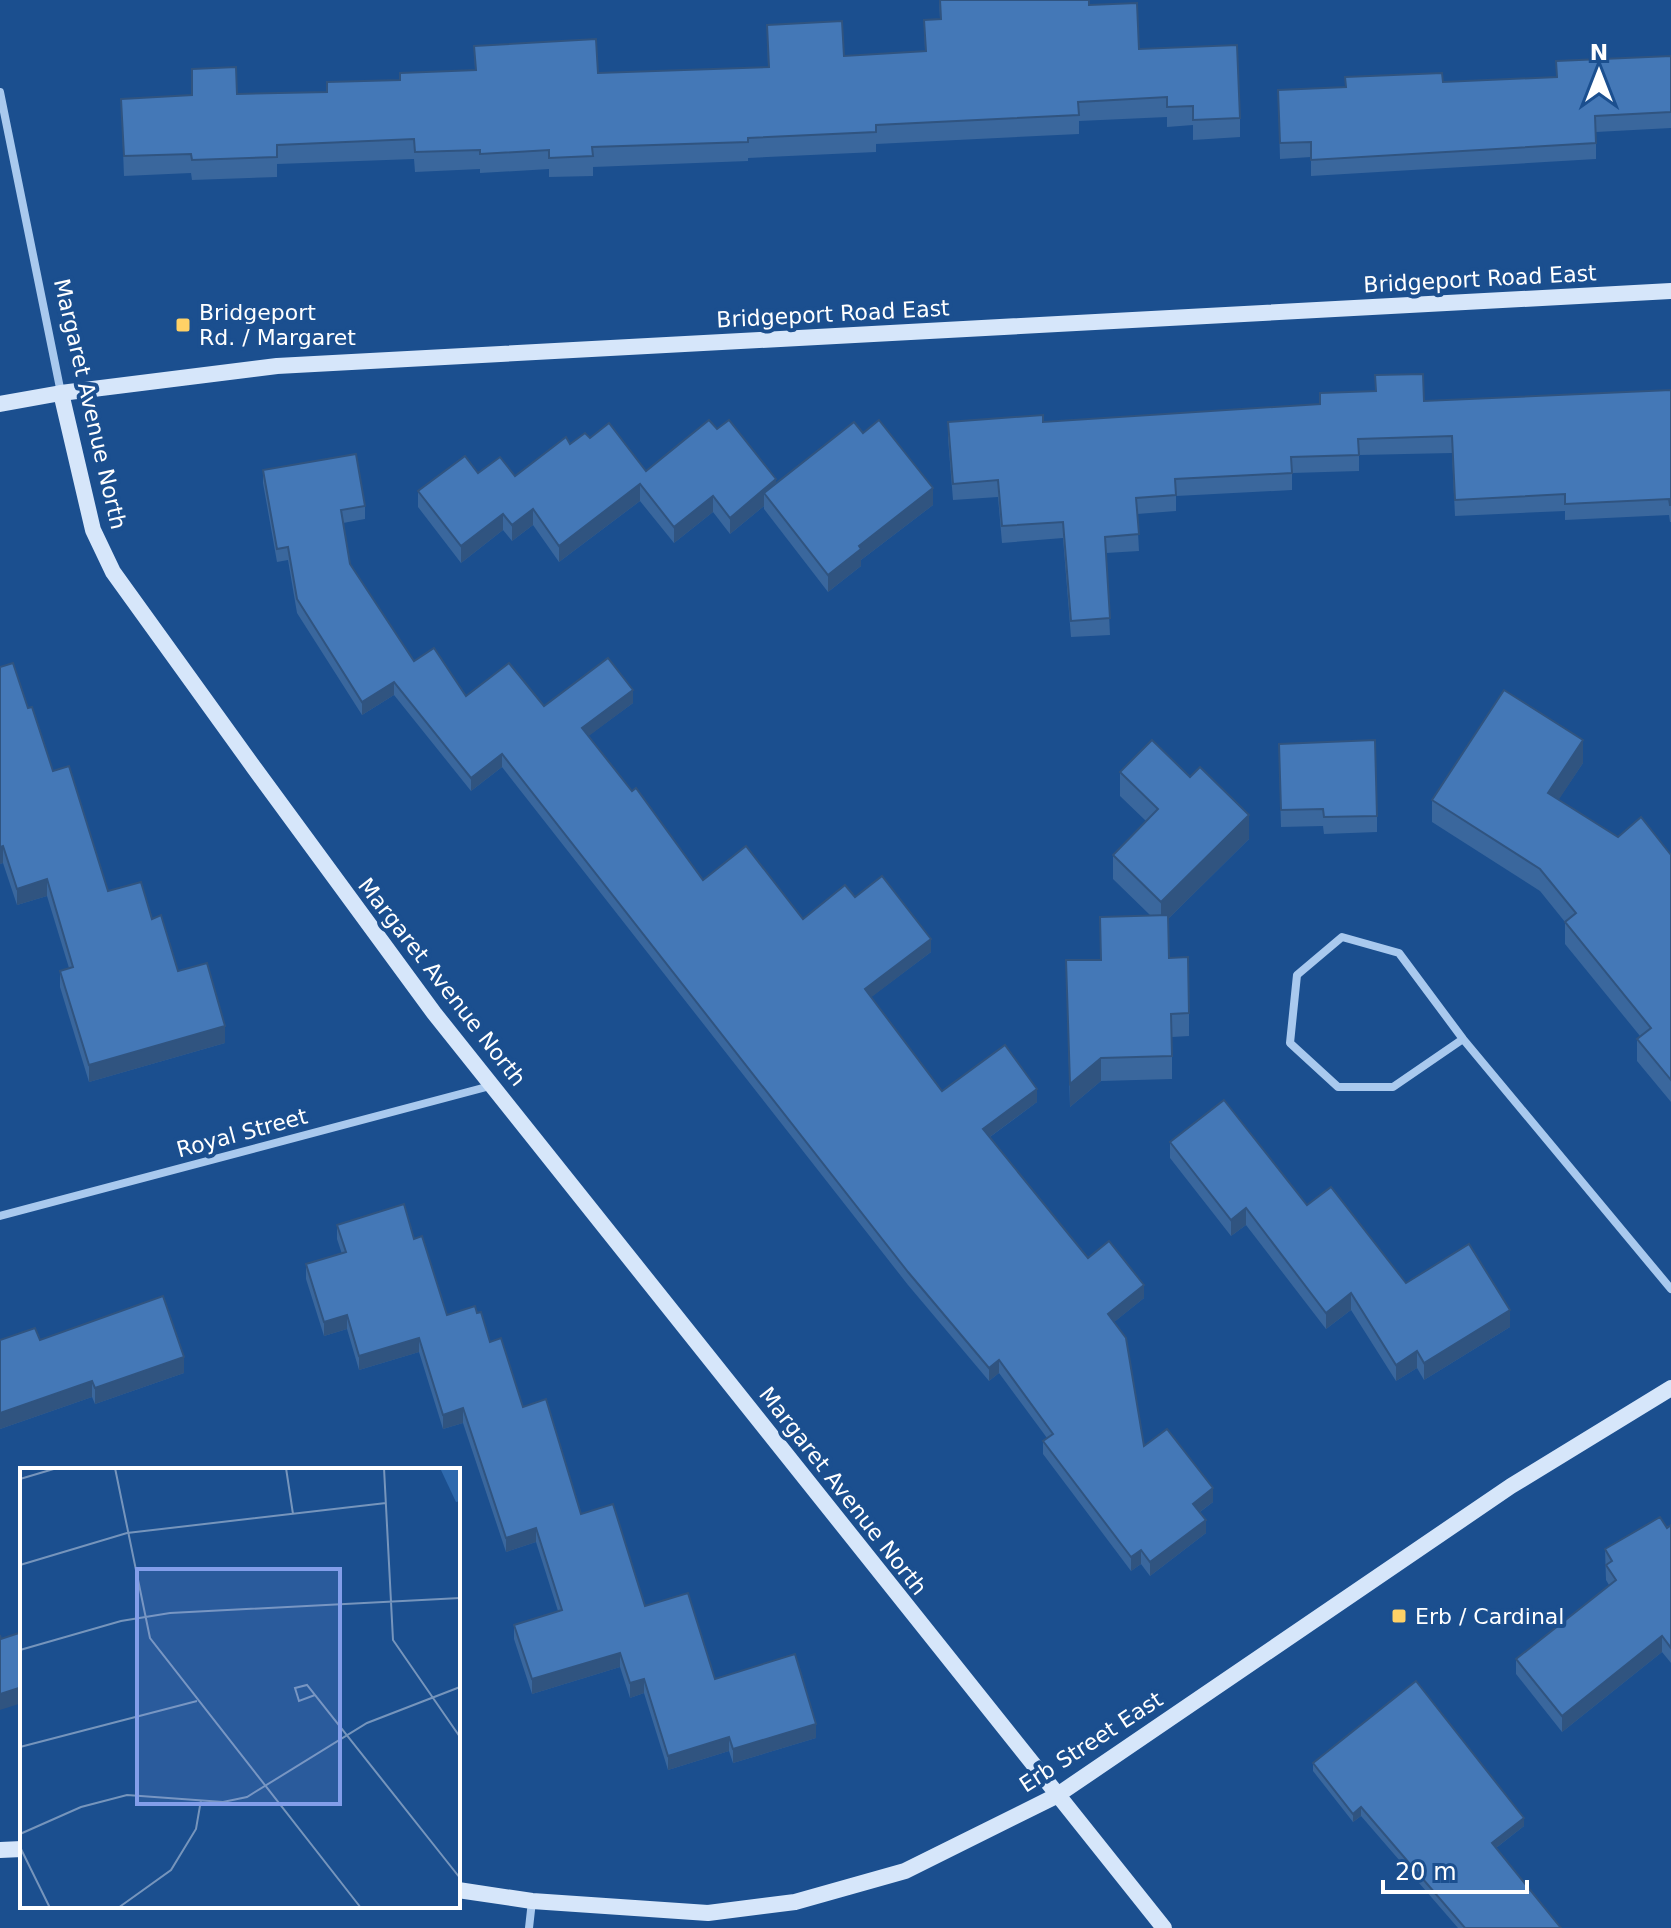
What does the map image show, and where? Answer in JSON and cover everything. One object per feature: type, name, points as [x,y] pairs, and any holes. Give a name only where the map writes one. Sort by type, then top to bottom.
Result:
[{"type":"main road","name":"Bridgeport Road East","points":[[0,404],[61,393],[277,366],[1671,291]]},
{"type":"main road","name":"Margaret Avenue North","points":[[61,393],[93,530],[113,572],[434,1013],[1164,1928]]},
{"type":"main road","name":"Erb Street East","points":[[460,1890],[532,1901],[708,1913],[795,1902],[905,1871],[1056,1796],[1511,1486],[1671,1388]]},
{"type":"main road","points":[[0,1850],[20,1849]]},
{"type":"street","name":"Margaret Avenue North","points":[[0,92],[61,393]]},
{"type":"street","points":[[1463,1039],[1393,1087],[1338,1087],[1290,1043],[1297,975],[1342,937],[1399,953],[1463,1039],[1671,1289]]},
{"type":"street","name":"Royal Street","points":[[0,1216],[494,1085]]},
{"type":"street","points":[[529,1928],[532,1901]]},
{"type":"building","points":[[940,0],[1089,0],[1089,5],[1137,3],[1139,49],[1237,45],[1240,118],[1193,120],[1193,106],[1167,107],[1167,97],[1078,102],[1079,115],[876,125],[876,132],[748,138],[748,142],[592,147],[593,156],[549,158],[549,150],[480,154],[480,150],[415,152],[414,139],[277,145],[277,157],[192,160],[191,154],[124,156],[121,99],[192,95],[192,69],[236,67],[237,94],[327,92],[327,82],[400,80],[400,73],[476,70],[474,46],[596,39],[598,73],[769,67],[767,25],[842,21],[844,56],[926,51],[924,20],[941,19]]},
{"type":"building","points":[[1671,56],[1671,112],[1595,116],[1596,143],[1311,160],[1311,142],[1280,143],[1278,90],[1346,87],[1345,77],[1442,73],[1443,82],[1557,77],[1556,61]]},
{"type":"building","points":[[1423,374],[1424,401],[1671,390],[1671,505],[1669,499],[1565,504],[1565,494],[1455,500],[1452,436],[1358,439],[1359,455],[1291,457],[1292,473],[1175,479],[1176,495],[1136,498],[1139,534],[1105,537],[1110,618],[1071,621],[1063,522],[1002,526],[998,480],[953,484],[948,422],[1043,415],[1043,422],[1320,404],[1320,393],[1376,391],[1375,375]]},
{"type":"building","points":[[709,420],[717,429],[729,420],[776,479],[730,518],[713,496],[674,527],[640,484],[559,546],[533,509],[512,525],[503,514],[461,546],[418,491],[465,456],[478,473],[500,457],[515,476],[566,437],[570,444],[585,433],[590,438],[609,423],[646,471]]},
{"type":"building","points":[[879,420],[933,488],[859,546],[861,549],[828,575],[764,493],[854,422],[863,433]]},
{"type":"building","points":[[356,454],[365,506],[341,510],[350,564],[414,661],[434,648],[466,696],[509,663],[544,706],[608,658],[633,690],[582,728],[632,791],[636,788],[703,880],[746,846],[803,919],[845,885],[855,897],[882,876],[931,939],[865,989],[942,1091],[1005,1045],[1037,1089],[983,1129],[1088,1258],[1109,1241],[1144,1285],[1108,1314],[1126,1338],[1144,1446],[1167,1429],[1213,1488],[1193,1504],[1206,1520],[1150,1562],[1141,1550],[1131,1557],[1043,1441],[1053,1434],[999,1360],[989,1368],[908,1272],[502,754],[471,778],[394,682],[362,702],[297,599],[288,547],[277,549],[263,470]]},
{"type":"building","points":[[13,663],[28,708],[32,707],[53,771],[69,766],[108,891],[141,882],[152,919],[161,915],[178,971],[207,963],[225,1026],[89,1065],[60,971],[73,967],[47,879],[17,889],[3,846],[0,847],[0,667]]},
{"type":"building","points":[[1504,690],[1583,740],[1548,793],[1618,837],[1641,817],[1671,855],[1671,1080],[1637,1039],[1651,1028],[1565,922],[1576,913],[1540,869],[1432,800]]},
{"type":"building","points":[[1152,740],[1190,777],[1200,767],[1249,815],[1161,902],[1113,855],[1158,809],[1120,772]]},
{"type":"building","points":[[1375,740],[1377,816],[1324,817],[1323,809],[1281,810],[1279,744]]},
{"type":"building","points":[[1168,915],[1169,958],[1188,957],[1189,1013],[1171,1014],[1172,1056],[1101,1058],[1070,1084],[1066,960],[1101,960],[1100,917]]},
{"type":"building","points":[[1224,1100],[1307,1205],[1331,1187],[1406,1283],[1469,1244],[1510,1310],[1424,1363],[1417,1351],[1396,1365],[1351,1293],[1326,1313],[1246,1208],[1231,1220],[1170,1142]]},
{"type":"building","points":[[404,1204],[414,1239],[422,1236],[447,1315],[475,1306],[477,1313],[481,1312],[490,1342],[501,1338],[523,1407],[546,1399],[581,1514],[613,1504],[645,1606],[688,1593],[715,1679],[795,1654],[816,1724],[733,1749],[729,1737],[668,1756],[644,1679],[630,1683],[620,1653],[532,1679],[514,1625],[562,1610],[536,1528],[506,1538],[463,1408],[443,1415],[419,1338],[359,1356],[347,1315],[324,1322],[306,1264],[346,1252],[337,1225]]},
{"type":"building","points":[[163,1296],[184,1357],[95,1388],[92,1381],[0,1413],[0,1340],[35,1328],[40,1340]]},
{"type":"building","points":[[1660,1517],[1667,1528],[1671,1525],[1671,1648],[1662,1636],[1562,1716],[1516,1659],[1616,1580],[1606,1565],[1612,1561],[1605,1549]]},
{"type":"building","points":[[20,1633],[20,1688],[0,1694],[0,1635],[1,1639]]},
{"type":"building","points":[[1416,1681],[1524,1818],[1492,1843],[1561,1928],[1465,1928],[1361,1807],[1353,1814],[1313,1763]]},
{"type":"place","name":"Bridgeport Rd. / Margaret","points":[[183,325]]},
{"type":"place","name":"Erb / Cardinal","points":[[1399,1616]]}]
